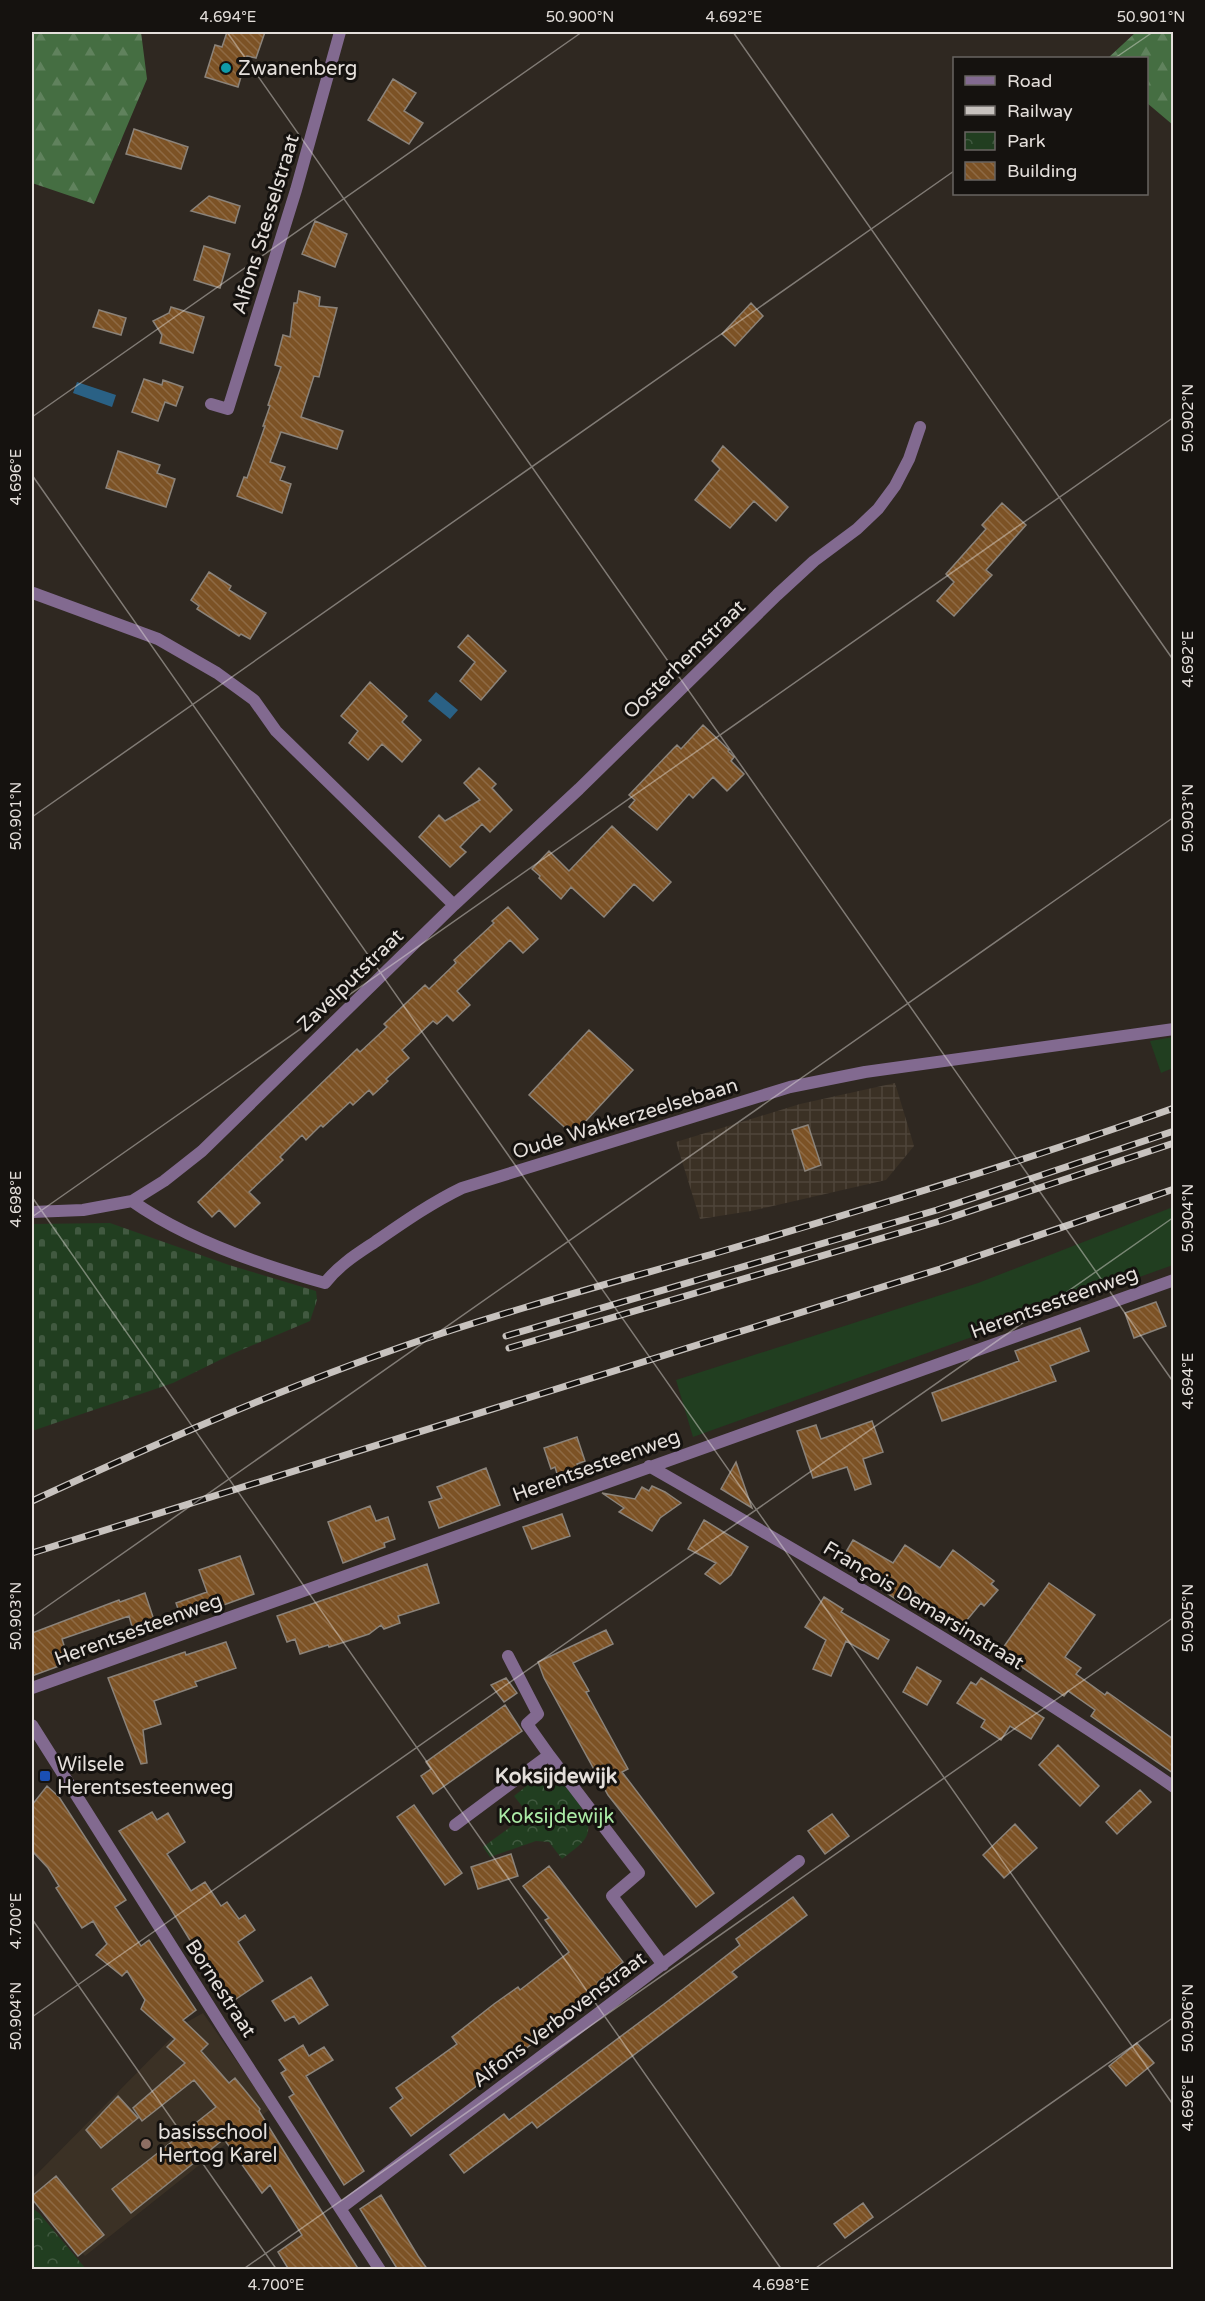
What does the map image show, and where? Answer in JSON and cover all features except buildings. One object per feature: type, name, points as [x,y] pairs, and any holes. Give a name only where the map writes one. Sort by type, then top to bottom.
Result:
[{"type":"street","name":"Alfons Stesselstraat","points":[[211,404],[228,409],[296,190],[340,32]]},
{"type":"street","name":"Oosterhemstraat","points":[[454,905],[571,797],[777,595],[814,561],[857,529],[878,509],[895,486],[909,459],[920,427]]},
{"type":"street","points":[[33,593],[158,639],[217,673],[254,700],[276,731],[454,905]]},
{"type":"street","name":"Zavelputstraat","points":[[32,1212],[82,1210],[132,1201],[165,1181],[202,1151],[454,905]]},
{"type":"street","name":"Oude Wakkerzeelsebaan","points":[[132,1201],[157,1219],[233,1252],[290,1273],[326,1283],[335,1270],[399,1225],[432,1203],[462,1188],[790,1087],[865,1072],[1173,1029]]},
{"type":"street","name":"Herentsesteenweg","points":[[32,1688],[1173,1280]]},
{"type":"street","name":"François Demarsinstraat","points":[[649,1466],[909,1616],[1097,1734],[1173,1786]]},
{"type":"street","points":[[508,1656],[537,1714],[527,1724],[639,1873],[612,1896],[663,1965]]},
{"type":"street","name":"Bornestraat","points":[[32,1725],[225,2031],[380,2270]]},
{"type":"street","points":[[455,1824],[549,1755]]},
{"type":"street","name":"Alfons Verbovenstraat","points":[[341,2208],[799,1861]]},
{"type":"shaded area","points":[[895,1083],[914,1146],[886,1180],[751,1211],[700,1219],[676,1142],[800,1104]]},
{"type":"shaded area","name":"basisschool Hertog Karel","points":[[203,2013],[270,2109],[85,2256],[32,2197],[32,2179],[187,2022]]},
{"type":"green space","points":[[32,32],[141,32],[147,79],[94,204],[32,183]]},
{"type":"green space","points":[[1136,32],[1173,32],[1173,125],[1148,104],[1148,57],[1109,57]]},
{"type":"green space","points":[[1173,1037],[1173,1068],[1161,1073],[1150,1041]]},
{"type":"green space","points":[[1173,1207],[1173,1265],[693,1437],[676,1380],[978,1283]]},
{"type":"green space","points":[[110,1223],[229,1265],[316,1291],[317,1300],[310,1321],[232,1354],[173,1383],[32,1431],[32,1224]]},
{"type":"green space","name":"Koksijdewijk","points":[[544,1772],[552,1784],[560,1779],[575,1798],[588,1822],[586,1837],[562,1859],[549,1842],[536,1841],[490,1857],[483,1847],[528,1814],[514,1796]]},
{"type":"green space","points":[[32,2208],[39,2213],[86,2269],[32,2269]]},
{"type":"water","points":[[77,382],[116,395],[112,407],[73,393]]},
{"type":"water","points":[[436,692],[458,710],[450,719],[428,701]]},
{"type":"railway","points":[[32,1501],[215,1420],[401,1347],[519,1309],[889,1202],[1174,1108]]},
{"type":"railway","points":[[506,1336],[937,1210],[1174,1131]]},
{"type":"railway","points":[[509,1348],[940,1221],[1174,1143]]},
{"type":"railway","points":[[32,1553],[940,1269],[1174,1189]]},
{"type":"place","name":"Zwanenberg","points":[[226,68]]},
{"type":"place","name":"Wilsele Herentsesteenweg","points":[[45,1776]]},
{"type":"place","name":"basisschool Hertog Karel","points":[[146,2144]]},
{"type":"district","name":"Koksijdewijk","points":[[556,1776]]}]
